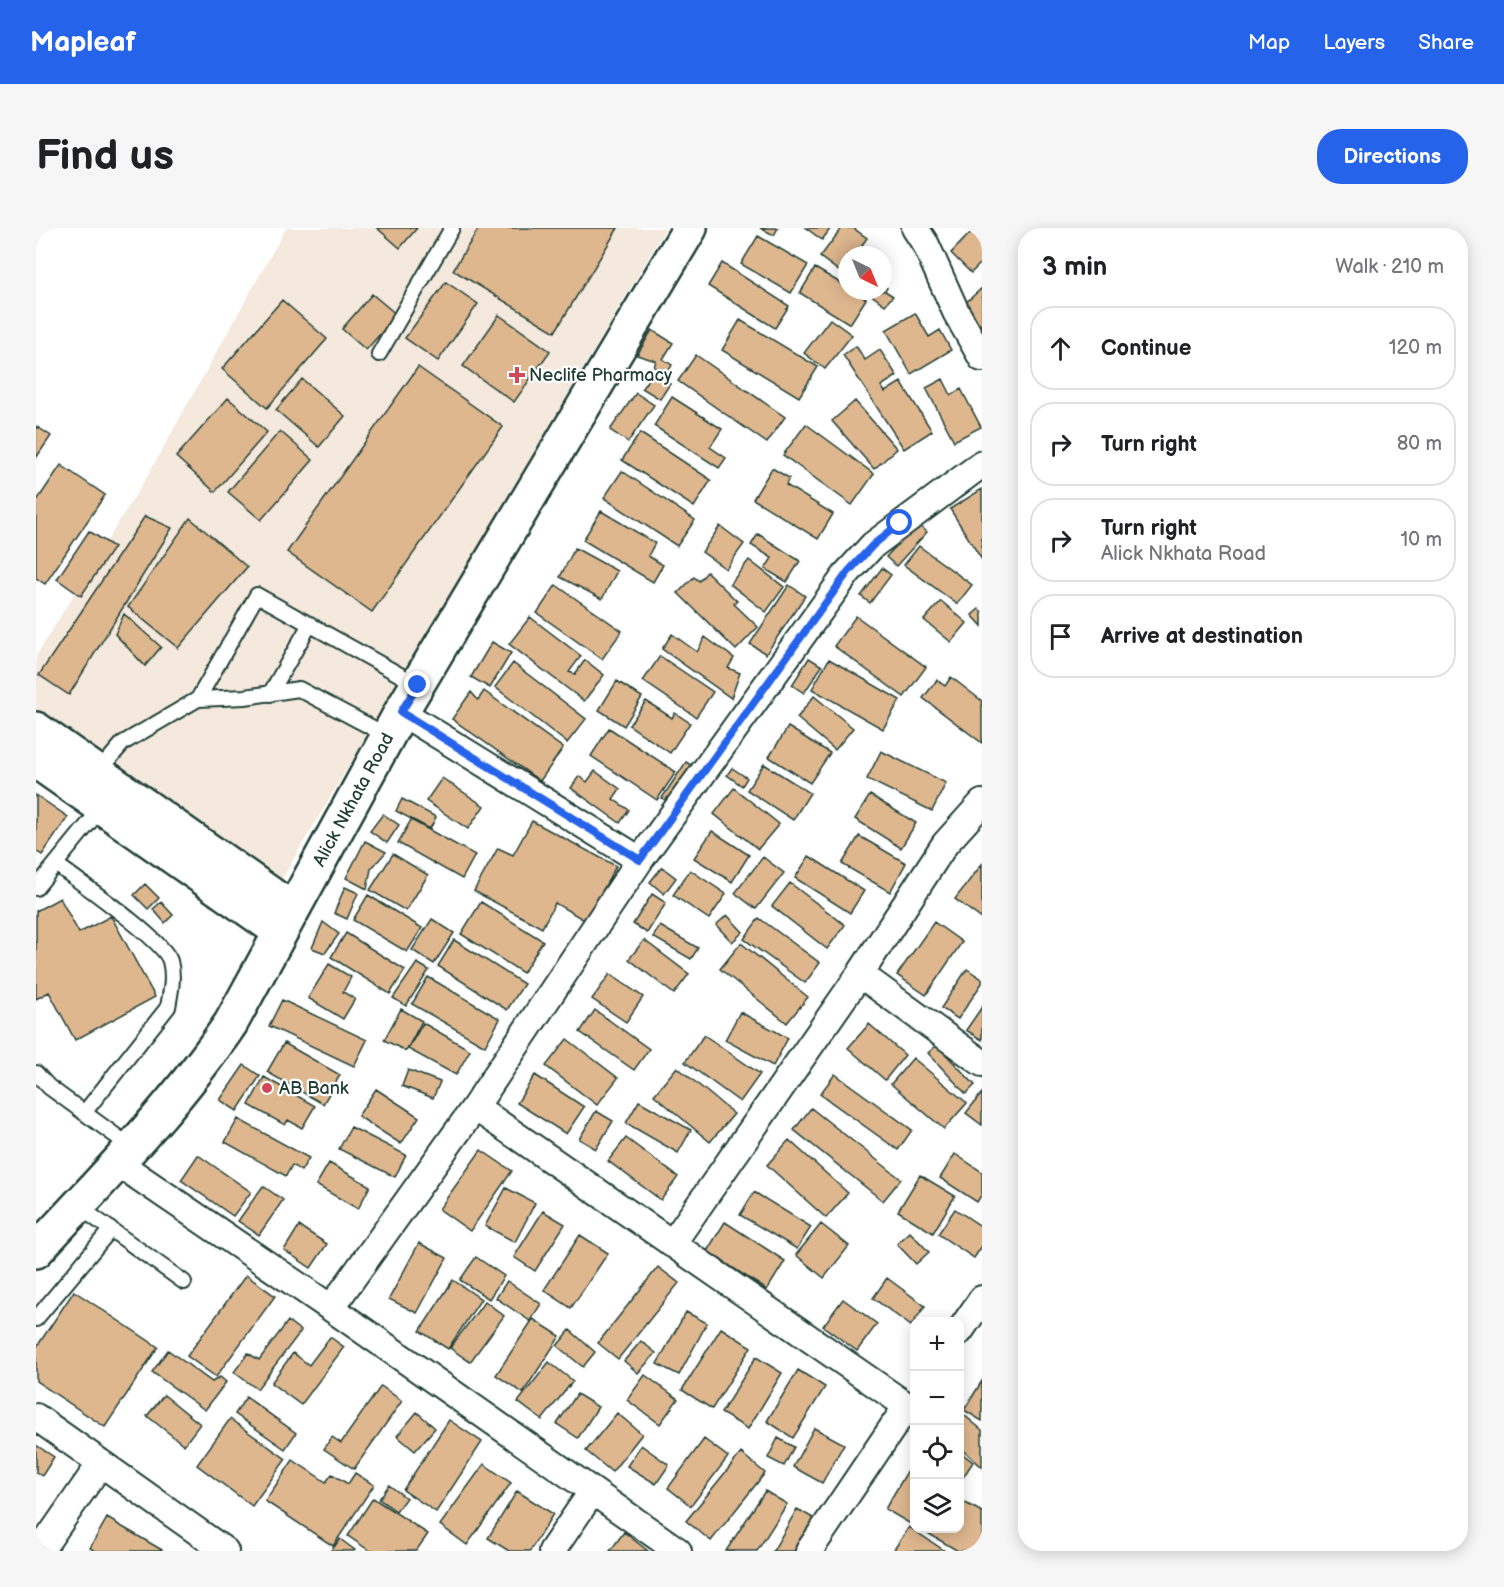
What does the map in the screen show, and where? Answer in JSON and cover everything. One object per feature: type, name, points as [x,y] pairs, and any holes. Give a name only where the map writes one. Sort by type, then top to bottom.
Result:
[{"type":"main road","name":"Alick Nkhata Road","points":[[36,1251],[125,1155],[211,1052],[249,990],[285,920],[402,711],[690,228]]},
{"type":"main road","points":[[36,729],[95,791]]},
{"type":"main road","points":[[36,761],[95,791],[285,920]]},
{"type":"street","points":[[928,234],[956,312],[982,358]]},
{"type":"street","points":[[331,1308],[475,1107],[640,860],[848,572],[891,531],[982,464]]},
{"type":"street","points":[[402,711],[640,860]]},
{"type":"street","points":[[672,1244],[860,974],[945,844],[982,803]]},
{"type":"street","points":[[860,974],[982,1063]]},
{"type":"street","points":[[475,1107],[672,1244],[910,1399]]},
{"type":"street","points":[[125,1155],[331,1308],[678,1551]]},
{"type":"street","points":[[964,1325],[982,1299]]},
{"type":"street","points":[[809,1551],[910,1401]]},
{"type":"street","points":[[36,1417],[225,1551]]},
{"type":"street","points":[[40,1551],[101,1463]]},
{"type":"street","points":[[552,1551],[592,1492]]},
{"type":"lane","points":[[379,354],[452,228]]},
{"type":"lane","points":[[198,699],[257,595],[309,624],[402,711]]},
{"type":"lane","points":[[270,694],[309,624]]},
{"type":"lane","points":[[36,888],[57,865],[123,743],[198,699],[270,694],[298,689],[402,711]]},
{"type":"lane","points":[[57,865],[143,931],[170,958],[172,988],[168,1006],[84,1113]]},
{"type":"lane","points":[[36,1073],[49,1087],[84,1113],[125,1155]]},
{"type":"lane","points":[[78,1206],[184,1282]]},
{"type":"lane","points":[[36,1319],[111,1229]]},
{"type":"shaded area","points":[[286,228],[666,228],[279,884],[36,725],[36,656],[149,473]]},
{"type":"building","points":[[377,228],[417,228],[400,248]]},
{"type":"building","points":[[479,228],[618,228],[555,332],[453,270]]},
{"type":"building","points":[[760,228],[778,228],[774,235]]},
{"type":"building","points":[[806,228],[831,228],[822,240]]},
{"type":"building","points":[[842,228],[853,228],[867,238],[863,246],[838,246],[838,270],[820,257]]},
{"type":"building","points":[[975,228],[982,229],[982,262],[971,273],[951,253]]},
{"type":"building","points":[[758,236],[808,265],[791,293],[741,264]]},
{"type":"building","points":[[722,263],[789,306],[775,328],[708,286]]},
{"type":"building","points":[[815,268],[838,282],[838,300],[865,300],[850,324],[800,293]]},
{"type":"building","points":[[446,282],[478,304],[438,361],[405,338]]},
{"type":"building","points":[[982,288],[982,327],[962,306]]},
{"type":"building","points":[[372,294],[397,315],[366,350],[342,329]]},
{"type":"building","points":[[282,300],[327,339],[267,408],[222,369]]},
{"type":"building","points":[[878,300],[889,300],[885,305]]},
{"type":"building","points":[[915,313],[929,337],[940,330],[951,350],[911,374],[886,330]]},
{"type":"building","points":[[499,315],[550,351],[514,402],[463,366]]},
{"type":"building","points":[[830,319],[852,335],[825,369],[804,353]]},
{"type":"building","points":[[740,320],[818,367],[799,397],[722,350]]},
{"type":"building","points":[[652,330],[673,343],[663,359],[672,365],[668,372],[654,367],[656,361],[637,355]]},
{"type":"building","points":[[856,346],[865,360],[880,350],[897,376],[881,386],[885,392],[901,382],[932,431],[904,449],[843,355]]},
{"type":"building","points":[[696,355],[785,417],[767,443],[678,381]]},
{"type":"building","points":[[418,367],[503,427],[372,612],[287,552]]},
{"type":"building","points":[[653,372],[670,384],[660,399],[642,388]]},
{"type":"building","points":[[302,379],[345,416],[319,447],[276,410]]},
{"type":"building","points":[[943,379],[951,395],[961,389],[981,427],[954,441],[926,388]]},
{"type":"building","points":[[636,393],[654,405],[628,442],[610,430]]},
{"type":"building","points":[[672,397],[722,429],[710,447],[726,458],[719,468],[654,426]]},
{"type":"building","points":[[228,398],[267,432],[215,492],[176,457]]},
{"type":"building","points":[[855,401],[897,449],[874,469],[832,421]]},
{"type":"building","points":[[806,424],[874,474],[852,505],[783,455]]},
{"type":"building","points":[[36,426],[51,436],[36,458]]},
{"type":"building","points":[[280,431],[313,460],[261,520],[228,492]]},
{"type":"building","points":[[640,433],[711,480],[694,507],[622,460]]},
{"type":"building","points":[[61,465],[105,495],[45,584],[36,578],[36,502]]},
{"type":"building","points":[[772,468],[789,478],[786,485],[833,514],[818,539],[753,499]]},
{"type":"building","points":[[622,471],[695,520],[677,546],[604,498]]},
{"type":"building","points":[[982,489],[982,560],[950,509]]},
{"type":"building","points":[[601,511],[655,543],[648,556],[663,565],[653,582],[583,540]]},
{"type":"building","points":[[145,516],[172,528],[69,695],[39,675]]},
{"type":"building","points":[[190,518],[247,567],[178,648],[128,607]]},
{"type":"building","points":[[917,523],[927,532],[896,566],[886,557]]},
{"type":"building","points":[[720,526],[744,544],[726,569],[702,552]]},
{"type":"building","points":[[89,531],[114,547],[81,596],[57,579]]},
{"type":"building","points":[[758,534],[800,561],[787,582],[765,569],[772,558],[751,545]]},
{"type":"building","points":[[919,546],[972,585],[957,604],[904,565]]},
{"type":"building","points":[[575,548],[617,571],[602,599],[560,577]]},
{"type":"building","points":[[749,560],[784,587],[766,612],[730,584]]},
{"type":"building","points":[[882,568],[891,575],[870,603],[861,596]]},
{"type":"building","points":[[707,572],[737,601],[734,604],[758,627],[736,650],[678,593],[694,577],[699,581]]},
{"type":"building","points":[[556,585],[622,631],[602,659],[537,613]]},
{"type":"building","points":[[789,585],[805,596],[766,654],[750,644]]},
{"type":"building","points":[[941,601],[967,623],[951,642],[924,620]]},
{"type":"building","points":[[979,609],[982,612],[982,626],[972,615]]},
{"type":"building","points":[[124,614],[161,647],[145,666],[115,634]]},
{"type":"building","points":[[856,616],[926,667],[904,697],[834,646]]},
{"type":"building","points":[[530,617],[581,656],[569,672],[575,674],[585,660],[604,675],[584,701],[509,644]]},
{"type":"building","points":[[672,634],[697,652],[705,637],[734,658],[728,668],[740,673],[731,698],[662,649]]},
{"type":"building","points":[[492,642],[511,653],[490,688],[471,677]]},
{"type":"building","points":[[660,656],[713,692],[696,717],[643,681]]},
{"type":"building","points":[[809,658],[822,666],[804,693],[792,685]]},
{"type":"building","points":[[829,659],[900,700],[883,729],[812,689]]},
{"type":"building","points":[[513,663],[586,719],[567,743],[495,687]]},
{"type":"building","points":[[951,677],[982,701],[982,743],[923,698],[937,680],[945,686]]},
{"type":"building","points":[[617,681],[642,697],[624,726],[599,710]]},
{"type":"building","points":[[484,691],[563,748],[540,781],[452,719],[471,692],[478,700]]},
{"type":"building","points":[[814,696],[853,728],[835,750],[797,718]]},
{"type":"building","points":[[646,701],[672,718],[675,713],[690,723],[670,753],[629,725]]},
{"type":"building","points":[[788,727],[830,753],[810,783],[769,757]]},
{"type":"building","points":[[609,728],[676,772],[657,800],[591,756]]},
{"type":"building","points":[[881,751],[946,783],[932,811],[867,779]]},
{"type":"building","points":[[686,762],[699,770],[675,807],[662,798]]},
{"type":"building","points":[[764,764],[810,793],[793,820],[747,790]]},
{"type":"building","points":[[732,768],[747,778],[742,786],[727,775]]},
{"type":"building","points":[[595,771],[620,789],[613,799],[629,810],[620,823],[571,788],[579,776],[587,782]]},
{"type":"building","points":[[442,778],[484,806],[468,829],[426,801]]},
{"type":"building","points":[[734,788],[779,824],[758,849],[714,814]]},
{"type":"building","points":[[36,795],[68,817],[42,855],[36,851]]},
{"type":"building","points":[[870,795],[916,823],[901,848],[855,819]]},
{"type":"building","points":[[402,799],[436,817],[430,829],[396,811]]},
{"type":"building","points":[[383,814],[399,825],[387,843],[370,831]]},
{"type":"building","points":[[411,820],[475,855],[462,879],[398,843]]},
{"type":"building","points":[[532,821],[616,866],[586,921],[555,903],[542,928],[474,891],[498,848],[513,855]]},
{"type":"building","points":[[712,831],[749,855],[732,882],[694,858]]},
{"type":"building","points":[[859,836],[906,863],[890,892],[842,864]]},
{"type":"building","points":[[365,841],[386,852],[371,869],[367,889],[346,878]]},
{"type":"building","points":[[393,854],[428,875],[406,911],[370,890]]},
{"type":"building","points":[[809,856],[864,891],[850,913],[795,878]]},
{"type":"building","points":[[763,857],[784,873],[756,909],[735,893]]},
{"type":"building","points":[[982,864],[982,919],[955,899]]},
{"type":"building","points":[[662,867],[676,878],[664,894],[650,882]]},
{"type":"building","points":[[690,870],[726,894],[709,919],[673,895]]},
{"type":"building","points":[[790,883],[845,925],[827,949],[772,906]]},
{"type":"building","points":[[145,884],[159,898],[148,909],[134,895]]},
{"type":"building","points":[[345,887],[358,893],[347,919],[334,913]]},
{"type":"building","points":[[652,894],[666,903],[647,933],[633,924]]},
{"type":"building","points":[[368,895],[422,928],[407,952],[353,920]]},
{"type":"building","points":[[60,898],[79,933],[111,916],[155,997],[75,1040],[49,992],[36,999],[36,911]]},
{"type":"building","points":[[161,902],[173,915],[165,923],[153,909]]},
{"type":"building","points":[[481,902],[543,941],[523,973],[461,934]]},
{"type":"building","points":[[727,915],[743,932],[732,942],[716,925]]},
{"type":"building","points":[[759,918],[820,963],[805,983],[744,939]]},
{"type":"building","points":[[432,919],[454,933],[434,964],[412,950]]},
{"type":"building","points":[[323,922],[339,934],[325,953],[312,948]]},
{"type":"building","points":[[934,922],[962,942],[926,995],[897,975]]},
{"type":"building","points":[[660,926],[698,948],[691,959],[653,937]]},
{"type":"building","points":[[346,933],[405,970],[390,994],[331,957]]},
{"type":"building","points":[[454,940],[524,984],[507,1010],[438,966]]},
{"type":"building","points":[[644,940],[689,974],[674,994],[629,959]]},
{"type":"building","points":[[741,943],[808,997],[787,1023],[720,969]]},
{"type":"building","points":[[417,963],[429,970],[406,1006],[393,998]]},
{"type":"building","points":[[329,964],[351,977],[343,992],[355,999],[343,1019],[308,998]]},
{"type":"building","points":[[967,969],[982,979],[982,983],[958,1019],[941,1008]]},
{"type":"building","points":[[610,974],[643,997],[626,1022],[592,999]]},
{"type":"building","points":[[428,977],[500,1019],[485,1046],[412,1004]]},
{"type":"building","points":[[282,1000],[367,1040],[354,1066],[269,1026]]},
{"type":"building","points":[[982,1007],[982,1040],[966,1030]]},
{"type":"building","points":[[401,1009],[422,1021],[406,1051],[384,1040]]},
{"type":"building","points":[[595,1010],[649,1049],[634,1070],[580,1032]]},
{"type":"building","points":[[740,1012],[788,1038],[773,1066],[725,1040]]},
{"type":"building","points":[[423,1023],[470,1050],[456,1075],[408,1049]]},
{"type":"building","points":[[869,1024],[905,1055],[885,1080],[848,1048]]},
{"type":"building","points":[[704,1035],[760,1074],[740,1102],[685,1062]]},
{"type":"building","points":[[567,1039],[618,1078],[597,1105],[546,1066]]},
{"type":"building","points":[[284,1043],[340,1075],[323,1104],[267,1072]]},
{"type":"building","points":[[937,1045],[975,1085],[966,1094],[928,1053]]},
{"type":"building","points":[[913,1058],[967,1103],[944,1129],[891,1084]]},
{"type":"building","points":[[244,1065],[260,1076],[237,1111],[220,1100]]},
{"type":"building","points":[[677,1067],[734,1114],[710,1142],[654,1095]]},
{"type":"building","points":[[408,1070],[440,1082],[433,1098],[402,1086]]},
{"type":"building","points":[[835,1074],[912,1130],[898,1150],[820,1094]]},
{"type":"building","points":[[535,1075],[584,1107],[566,1134],[517,1103]]},
{"type":"building","points":[[264,1077],[315,1106],[302,1128],[288,1120],[285,1125],[249,1105]]},
{"type":"building","points":[[376,1089],[419,1117],[401,1144],[358,1116]]},
{"type":"building","points":[[982,1093],[982,1125],[966,1113]]},
{"type":"building","points":[[639,1101],[691,1130],[678,1153],[626,1123]]},
{"type":"building","points":[[811,1108],[901,1179],[883,1201],[794,1130]]},
{"type":"building","points":[[596,1111],[613,1121],[596,1149],[579,1139]]},
{"type":"building","points":[[238,1119],[309,1158],[301,1171],[292,1165],[286,1176],[225,1142]]},
{"type":"building","points":[[351,1127],[406,1155],[395,1177],[339,1149]]},
{"type":"building","points":[[626,1138],[678,1177],[661,1200],[608,1161]]},
{"type":"building","points":[[789,1140],[848,1193],[826,1218],[767,1165]]},
{"type":"building","points":[[481,1150],[512,1171],[470,1231],[439,1209]]},
{"type":"building","points":[[955,1154],[982,1172],[982,1194],[977,1202],[940,1178]]},
{"type":"building","points":[[198,1155],[251,1192],[233,1216],[181,1180]]},
{"type":"building","points":[[329,1163],[370,1186],[358,1209],[316,1185]]},
{"type":"building","points":[[920,1175],[955,1196],[933,1233],[898,1211]]},
{"type":"building","points":[[263,1186],[283,1200],[259,1235],[238,1221]]},
{"type":"building","points":[[506,1188],[535,1203],[515,1242],[485,1226]]},
{"type":"building","points":[[754,1192],[811,1227],[797,1249],[740,1215]]},
{"type":"building","points":[[955,1209],[982,1227],[982,1246],[974,1258],[938,1234]]},
{"type":"building","points":[[543,1211],[565,1224],[535,1271],[514,1257]]},
{"type":"building","points":[[725,1222],[785,1261],[767,1290],[707,1251]]},
{"type":"building","points":[[821,1224],[849,1246],[824,1278],[796,1255]]},
{"type":"building","points":[[299,1226],[327,1244],[311,1268],[284,1250]]},
{"type":"building","points":[[910,1232],[929,1252],[916,1264],[897,1244]]},
{"type":"building","points":[[580,1235],[608,1253],[571,1308],[544,1290]]},
{"type":"building","points":[[419,1243],[447,1258],[417,1313],[389,1299]]},
{"type":"building","points":[[476,1257],[504,1276],[489,1299],[460,1280]]},
{"type":"building","points":[[658,1267],[679,1283],[618,1359],[598,1343]]},
{"type":"building","points":[[246,1275],[275,1296],[216,1377],[187,1356]]},
{"type":"building","points":[[887,1278],[925,1306],[917,1317],[910,1317],[910,1325],[873,1298]]},
{"type":"building","points":[[453,1280],[481,1299],[448,1349],[420,1331]]},
{"type":"building","points":[[507,1281],[541,1304],[530,1321],[496,1298]]},
{"type":"building","points":[[74,1291],[158,1347],[105,1427],[36,1381],[36,1348]]},
{"type":"building","points":[[843,1299],[877,1324],[857,1351],[823,1326]]},
{"type":"building","points":[[485,1301],[504,1316],[470,1362],[450,1348]]},
{"type":"building","points":[[686,1312],[707,1323],[679,1375],[657,1364]]},
{"type":"building","points":[[533,1319],[560,1336],[523,1393],[496,1375]]},
{"type":"building","points":[[288,1321],[301,1331],[257,1389],[234,1372],[248,1353],[259,1360]]},
{"type":"building","points":[[721,1328],[751,1347],[712,1409],[682,1390]]},
{"type":"building","points":[[570,1330],[595,1352],[583,1367],[557,1346]]},
{"type":"building","points":[[330,1337],[344,1347],[301,1405],[271,1383],[293,1353],[309,1365]]},
{"type":"building","points":[[641,1341],[656,1353],[638,1373],[624,1361]]},
{"type":"building","points":[[168,1350],[212,1382],[220,1377],[226,1382],[205,1410],[152,1372]]},
{"type":"building","points":[[756,1357],[782,1373],[748,1429],[721,1413]]},
{"type":"building","points":[[549,1362],[573,1381],[542,1420],[518,1402]]},
{"type":"building","points":[[798,1370],[825,1387],[793,1438],[767,1421]]},
{"type":"building","points":[[645,1375],[678,1399],[660,1424],[627,1400]]},
{"type":"building","points":[[982,1381],[982,1421],[964,1410]]},
{"type":"building","points":[[381,1386],[402,1401],[354,1469],[324,1449],[332,1437],[341,1443]]},
{"type":"building","points":[[577,1394],[598,1407],[578,1438],[557,1424]]},
{"type":"building","points":[[164,1395],[200,1424],[184,1445],[147,1416]]},
{"type":"building","points":[[246,1397],[296,1433],[285,1449],[235,1414]]},
{"type":"building","points":[[417,1412],[435,1428],[415,1451],[397,1436]]},
{"type":"building","points":[[617,1413],[642,1434],[612,1472],[586,1451]]},
{"type":"building","points":[[964,1415],[982,1430],[982,1467],[964,1451]]},
{"type":"building","points":[[230,1419],[286,1459],[252,1506],[197,1465]]},
{"type":"building","points":[[449,1420],[482,1442],[436,1512],[403,1490]]},
{"type":"building","points":[[814,1428],[844,1444],[822,1483],[793,1467]]},
{"type":"building","points":[[778,1438],[794,1447],[784,1466],[768,1458]]},
{"type":"building","points":[[704,1439],[728,1457],[691,1506],[668,1488]]},
{"type":"building","points":[[36,1445],[54,1457],[42,1476],[36,1472]]},
{"type":"building","points":[[641,1445],[669,1465],[656,1484],[627,1466]]},
{"type":"building","points":[[741,1453],[765,1473],[711,1541],[686,1521]]},
{"type":"building","points":[[964,1455],[973,1462],[964,1476]]},
{"type":"building","points":[[293,1460],[326,1482],[332,1474],[348,1484],[355,1473],[374,1485],[333,1546],[265,1501]]},
{"type":"building","points":[[484,1464],[511,1483],[467,1545],[440,1525]]},
{"type":"building","points":[[908,1470],[910,1471],[910,1524],[885,1509]]},
{"type":"building","points":[[389,1485],[406,1498],[396,1511],[379,1499]]},
{"type":"building","points":[[517,1491],[553,1514],[530,1551],[509,1551],[488,1538]]},
{"type":"building","points":[[765,1491],[787,1504],[757,1551],[726,1551]]},
{"type":"building","points":[[373,1498],[428,1534],[416,1551],[370,1551],[348,1536]]},
{"type":"building","points":[[964,1502],[982,1512],[982,1540],[976,1551],[958,1551],[927,1533],[964,1533]]},
{"type":"building","points":[[797,1509],[815,1519],[798,1551],[773,1551]]},
{"type":"building","points":[[107,1518],[162,1550],[95,1551],[90,1548]]},
{"type":"building","points":[[909,1527],[910,1533],[918,1533],[945,1551],[893,1551]]},
{"type":"building","points":[[624,1532],[648,1551],[610,1551]]},
{"type":"building","points":[[340,1539],[355,1550],[331,1551]]},
{"type":"place","name":"Neclife Pharmacy","points":[[517,375]]},
{"type":"place","name":"AB Bank","points":[[267,1088]]},
{"type":"route","points":[[418,685],[401,712],[640,860],[848,572],[873,545],[900,523]]}]
